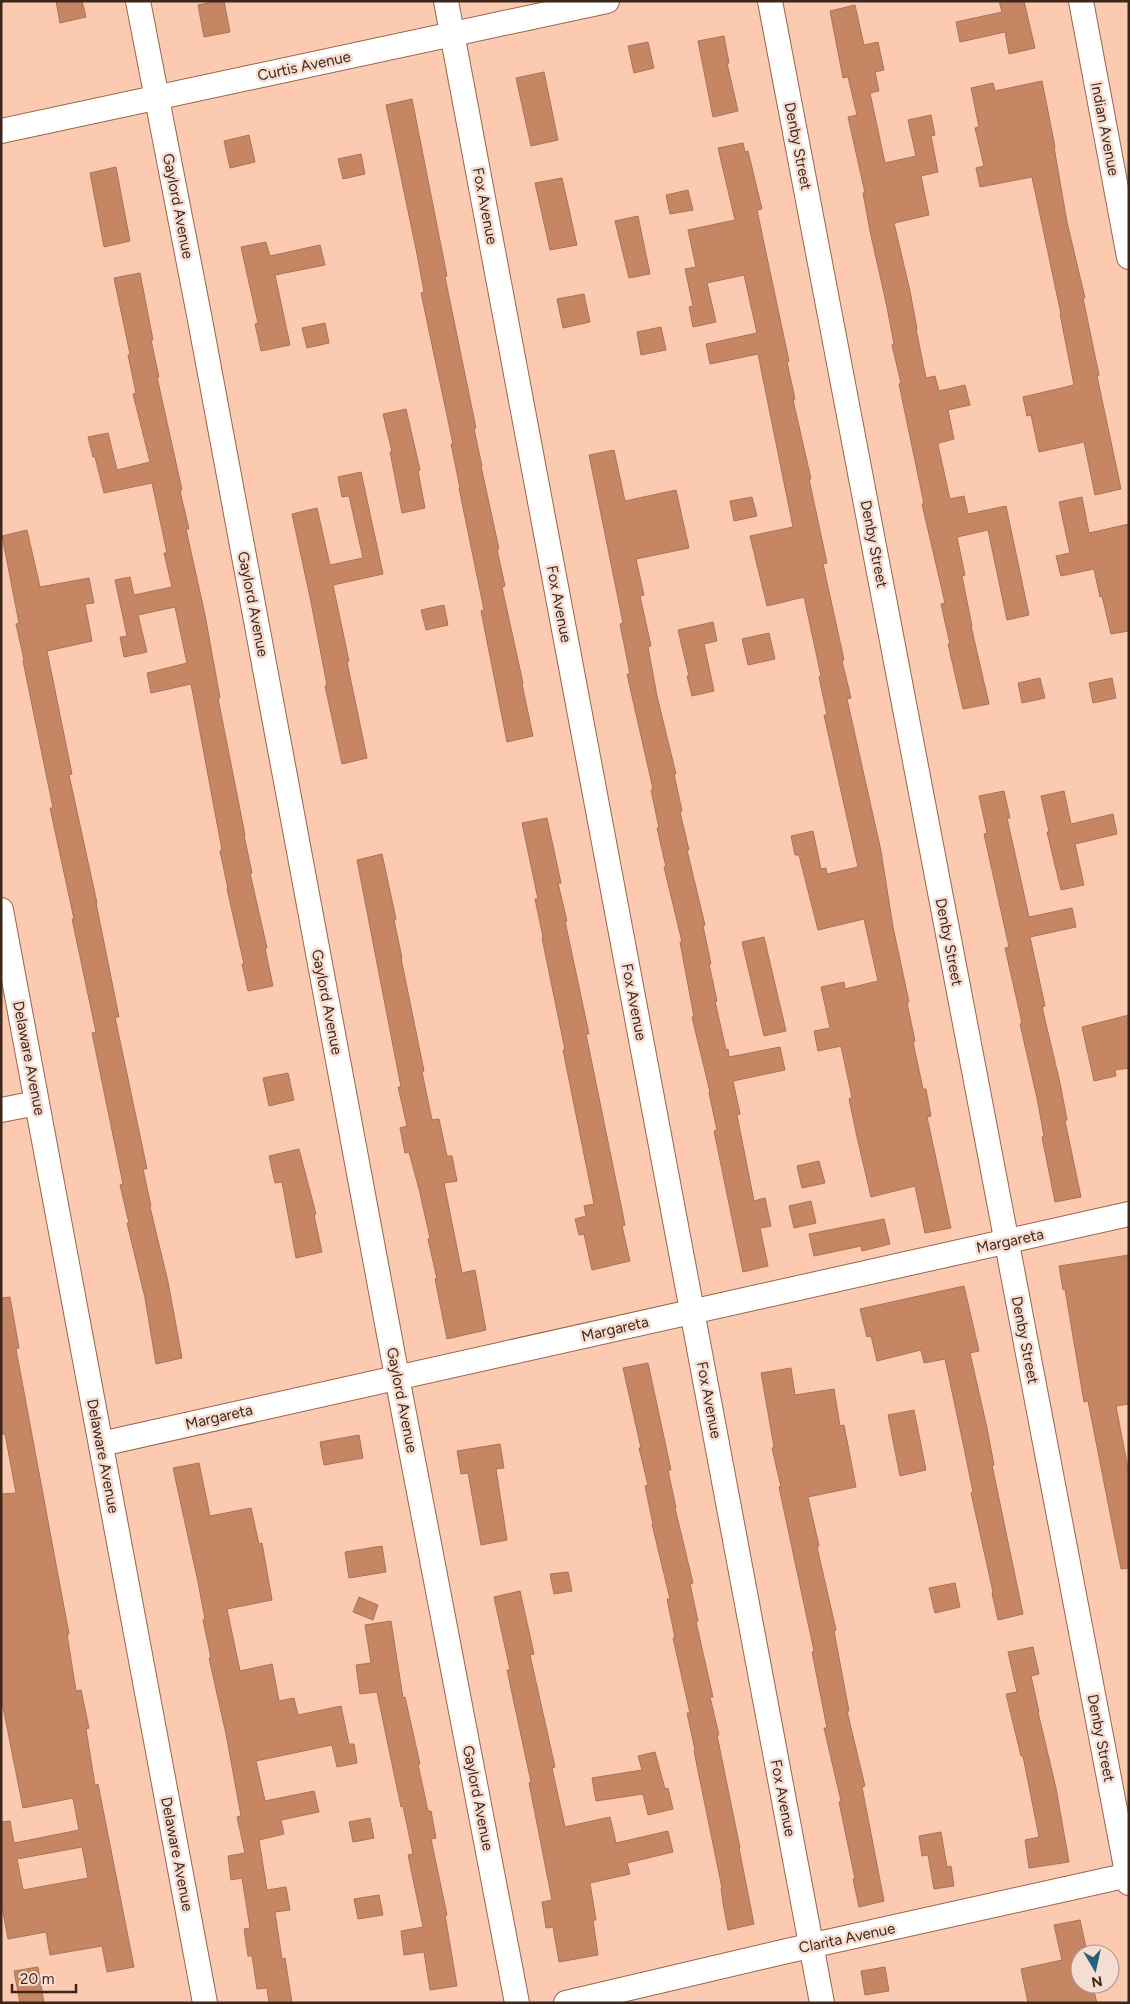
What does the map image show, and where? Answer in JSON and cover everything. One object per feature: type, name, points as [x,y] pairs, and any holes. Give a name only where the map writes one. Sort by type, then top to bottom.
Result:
[{"type":"street","name":"Gaylord Avenue","points":[[138,1],[200,320],[397,1377],[517,2003]]},
{"type":"street","name":"Fox Avenue","points":[[446,1],[822,2003]]},
{"type":"street","name":"Curtis Avenue","points":[[1,131],[607,1]]},
{"type":"street","name":"Denby Street","points":[[770,1],[1128,1878]]},
{"type":"street","name":"Indian Avenue","points":[[1081,1],[1129,257]]},
{"type":"street","name":"Delaware Avenue","points":[[1,910],[205,2003]]},
{"type":"street","points":[[1,1110],[37,1103]]},
{"type":"street","name":"Margareta","points":[[101,1444],[1129,1214]]},
{"type":"street","name":"Clarita Avenue","points":[[566,2003],[811,1946],[1128,1878]]},
{"type":"building","points":[[56,1],[82,1],[86,17],[60,23]]},
{"type":"building","points":[[224,1],[230,32],[204,37],[198,5]]},
{"type":"building","points":[[999,1],[1024,1],[1035,48],[1009,54],[1005,32],[960,42],[956,22],[1002,12]]},
{"type":"building","points":[[855,5],[864,45],[878,42],[884,70],[875,72],[879,91],[870,93],[885,163],[916,156],[908,120],[931,115],[935,135],[931,136],[938,172],[921,176],[929,215],[894,223],[910,291],[926,378],[935,376],[939,391],[965,385],[970,405],[948,410],[954,439],[939,443],[938,445],[950,499],[964,496],[968,514],[1006,506],[1029,615],[1007,620],[988,530],[957,537],[965,575],[962,576],[971,626],[989,704],[963,709],[941,604],[945,603],[922,504],[924,504],[899,384],[901,383],[892,345],[894,344],[887,307],[848,117],[857,115],[848,77],[843,78],[830,11]]},
{"type":"building","points":[[724,36],[729,63],[727,63],[738,111],[713,117],[698,41]]},
{"type":"building","points":[[648,42],[654,68],[634,73],[628,46]]},
{"type":"building","points":[[544,72],[558,140],[531,146],[516,78]]},
{"type":"building","points":[[1042,81],[1067,222],[1085,298],[1083,298],[1099,375],[1097,376],[1121,489],[1095,495],[1084,442],[1039,452],[1031,415],[1027,416],[1023,397],[1074,385],[1032,177],[980,187],[976,168],[984,166],[975,128],[979,127],[971,88],[993,83],[995,91]]},
{"type":"building","points":[[412,99],[447,276],[445,277],[476,428],[474,429],[481,466],[499,549],[497,549],[505,586],[502,587],[533,736],[507,742],[481,611],[484,610],[459,488],[451,444],[453,444],[421,293],[424,292],[417,254],[386,105]]},
{"type":"building","points":[[249,135],[255,162],[230,168],[224,141]]},
{"type":"building","points":[[743,143],[745,152],[748,151],[762,209],[757,210],[789,361],[787,362],[795,399],[793,400],[827,563],[823,564],[851,698],[847,699],[881,851],[893,927],[909,1002],[907,1003],[915,1041],[913,1042],[923,1089],[926,1089],[931,1116],[927,1117],[951,1228],[925,1233],[915,1186],[871,1197],[849,1099],[852,1098],[841,1046],[818,1051],[814,1031],[830,1028],[821,987],[844,982],[845,989],[878,981],[864,919],[818,930],[799,855],[795,855],[791,836],[813,831],[821,869],[826,868],[827,874],[858,867],[824,715],[827,715],[819,677],[821,676],[804,597],[767,606],[750,536],[793,527],[758,354],[710,364],[706,344],[757,333],[744,275],[707,283],[716,322],[693,327],[689,307],[693,306],[685,269],[696,267],[688,230],[735,220],[718,148]]},
{"type":"building","points":[[361,154],[365,174],[343,179],[338,159]]},
{"type":"building","points":[[116,167],[130,241],[104,247],[90,173]]},
{"type":"building","points":[[562,178],[577,245],[550,250],[535,183]]},
{"type":"building","points":[[688,190],[693,210],[670,214],[666,195]]},
{"type":"building","points":[[638,216],[650,274],[629,278],[615,221]]},
{"type":"building","points":[[266,242],[270,256],[320,245],[325,265],[275,275],[290,345],[261,351],[255,324],[258,323],[241,247]]},
{"type":"building","points":[[140,273],[153,340],[151,340],[159,377],[157,377],[182,490],[180,491],[189,529],[186,529],[205,615],[220,698],[218,698],[252,873],[250,873],[267,948],[265,948],[273,986],[248,991],[242,964],[244,964],[227,889],[220,851],[222,850],[191,684],[151,693],[147,673],[187,663],[175,607],[138,615],[147,652],[124,657],[120,637],[127,636],[115,580],[130,577],[134,595],[172,587],[164,553],[167,553],[152,483],[104,493],[88,437],[108,433],[117,470],[150,462],[133,394],[136,393],[128,355],[130,354],[114,278]]},
{"type":"building","points":[[584,294],[590,322],[563,328],[557,299]]},
{"type":"building","points":[[325,323],[329,343],[307,348],[302,328]]},
{"type":"building","points":[[661,327],[666,350],[641,355],[637,332]]},
{"type":"building","points":[[406,409],[420,470],[418,471],[425,508],[402,513],[390,452],[392,452],[383,414]]},
{"type":"building","points":[[614,450],[625,501],[676,490],[689,548],[636,559],[644,595],[640,596],[651,646],[648,647],[657,696],[676,774],[674,774],[682,811],[680,812],[705,925],[703,926],[717,1001],[715,1001],[726,1050],[728,1049],[729,1057],[780,1047],[785,1070],[733,1081],[740,1114],[737,1115],[754,1201],[765,1198],[771,1226],[760,1228],[768,1266],[743,1272],[714,1131],[717,1130],[710,1092],[692,1017],[694,1017],[680,942],[682,942],[664,867],[666,867],[651,790],[653,789],[627,674],[630,674],[620,624],[623,623],[589,455]]},
{"type":"building","points":[[361,472],[383,574],[333,585],[367,758],[342,764],[292,514],[317,508],[330,565],[363,558],[349,496],[342,497],[338,477]]},
{"type":"building","points":[[752,497],[757,516],[734,521],[730,501]]},
{"type":"building","points":[[1082,497],[1089,533],[1129,524],[1129,631],[1111,634],[1094,569],[1061,576],[1056,556],[1070,553],[1059,502]]},
{"type":"building","points":[[27,530],[40,587],[89,578],[94,603],[85,604],[92,641],[47,651],[72,774],[69,775],[97,903],[119,1017],[115,1017],[147,1169],[143,1169],[150,1207],[168,1282],[182,1358],[156,1364],[145,1298],[127,1223],[129,1223],[120,1185],[123,1184],[92,1033],[96,1032],[50,808],[53,808],[16,624],[19,623],[2,536]]},
{"type":"building","points":[[444,605],[448,625],[426,630],[421,610]]},
{"type":"building","points":[[713,622],[717,641],[704,644],[714,691],[692,696],[678,630]]},
{"type":"building","points":[[769,633],[775,659],[748,665],[742,639]]},
{"type":"building","points":[[1040,678],[1045,698],[1022,703],[1018,683]]},
{"type":"building","points":[[1112,678],[1116,698],[1093,703],[1089,683]]},
{"type":"building","points":[[1004,791],[1010,818],[1007,818],[1029,917],[1072,908],[1076,927],[1030,937],[1045,1006],[1042,1007],[1060,1083],[1067,1120],[1065,1121],[1081,1197],[1055,1202],[1042,1137],[1044,1136],[1037,1098],[1005,948],[1009,947],[984,834],[987,833],[979,796]]},
{"type":"building","points":[[1064,791],[1071,824],[1113,814],[1117,834],[1075,844],[1084,885],[1061,890],[1047,832],[1049,832],[1041,796]]},
{"type":"building","points":[[547,818],[561,883],[558,883],[589,1034],[586,1034],[625,1225],[622,1226],[630,1261],[592,1270],[584,1234],[579,1235],[575,1219],[586,1216],[584,1206],[594,1204],[563,1050],[565,1050],[535,899],[538,899],[522,823]]},
{"type":"building","points":[[382,854],[396,919],[394,920],[432,1120],[439,1119],[447,1156],[452,1156],[457,1181],[444,1183],[462,1273],[475,1270],[486,1330],[447,1339],[428,1239],[430,1238],[409,1152],[405,1153],[400,1128],[407,1126],[398,1087],[401,1087],[357,860]]},
{"type":"building","points":[[764,937],[786,1031],[764,1036],[742,942]]},
{"type":"building","points":[[1129,1015],[1129,1068],[1115,1070],[1116,1076],[1094,1081],[1082,1027]]},
{"type":"building","points":[[288,1073],[294,1100],[269,1106],[263,1078]]},
{"type":"building","points":[[299,1149],[316,1214],[314,1215],[322,1252],[296,1258],[282,1182],[275,1183],[269,1156]]},
{"type":"building","points":[[819,1161],[825,1183],[802,1188],[797,1166]]},
{"type":"building","points":[[811,1201],[816,1223],[794,1228],[789,1206]]},
{"type":"building","points":[[884,1219],[890,1244],[862,1251],[861,1246],[814,1256],[809,1234]]},
{"type":"building","points":[[1129,1255],[1129,1404],[1116,1406],[1129,1474],[1129,1568],[1121,1569],[1088,1401],[1084,1402],[1065,1289],[1063,1290],[1059,1266]]},
{"type":"building","points":[[964,1286],[979,1351],[970,1353],[987,1428],[994,1465],[992,1465],[1023,1614],[998,1620],[945,1359],[924,1363],[921,1350],[877,1361],[871,1336],[867,1337],[860,1309]]},
{"type":"building","points":[[10,1297],[19,1348],[16,1349],[69,1634],[67,1634],[76,1691],[81,1690],[89,1728],[86,1729],[95,1785],[98,1784],[134,1967],[107,1972],[102,1946],[50,1955],[46,1932],[8,1939],[1,1901],[1,1822],[10,1821],[14,1843],[79,1830],[73,1798],[23,1808],[1,1697],[1,1494],[16,1493],[5,1434],[1,1434],[1,1298]],"holes":[[[82,1847],[88,1878],[23,1890],[17,1859]]]},
{"type":"building","points":[[648,1363],[671,1470],[668,1470],[675,1508],[693,1583],[690,1584],[698,1621],[696,1622],[713,1697],[710,1697],[719,1735],[717,1735],[754,1924],[728,1930],[722,1888],[687,1713],[690,1713],[673,1638],[675,1638],[667,1599],[670,1599],[652,1524],[645,1486],[648,1485],[623,1368]]},
{"type":"building","points":[[791,1368],[795,1395],[834,1389],[840,1426],[844,1425],[856,1487],[808,1497],[836,1630],[834,1631],[849,1711],[847,1711],[865,1786],[862,1787],[884,1901],[859,1907],[839,1802],[841,1801],[824,1728],[827,1728],[812,1652],[814,1651],[779,1487],[781,1487],[772,1448],[774,1447],[761,1373]]},
{"type":"building","points":[[914,1410],[926,1470],[900,1476],[888,1415]]},
{"type":"building","points":[[359,1435],[363,1458],[324,1465],[320,1442]]},
{"type":"building","points":[[500,1444],[504,1468],[496,1469],[507,1540],[481,1545],[468,1473],[461,1474],[457,1451]]},
{"type":"building","points":[[199,1463],[210,1516],[251,1508],[259,1544],[262,1543],[272,1600],[227,1609],[240,1671],[272,1664],[279,1701],[294,1698],[298,1715],[341,1706],[349,1744],[354,1744],[357,1763],[337,1767],[332,1745],[256,1761],[265,1801],[314,1791],[319,1812],[281,1820],[284,1834],[259,1840],[267,1890],[286,1887],[290,1910],[275,1912],[282,1959],[285,1958],[292,2003],[269,2003],[267,1988],[257,1989],[252,1956],[248,1956],[244,1929],[250,1928],[242,1878],[231,1880],[228,1856],[245,1853],[237,1817],[241,1816],[226,1734],[209,1658],[211,1658],[198,1582],[173,1468]]},
{"type":"building","points":[[382,1546],[386,1572],[349,1578],[345,1552]]},
{"type":"building","points":[[568,1572],[572,1591],[554,1594],[550,1574]]},
{"type":"building","points":[[955,1583],[960,1607],[935,1613],[929,1588]]},
{"type":"building","points":[[520,1591],[534,1654],[530,1655],[555,1767],[552,1768],[565,1827],[610,1817],[616,1843],[668,1831],[673,1852],[627,1863],[630,1874],[590,1883],[596,1920],[593,1920],[598,1955],[559,1962],[553,1927],[546,1928],[542,1902],[552,1900],[529,1783],[531,1782],[507,1670],[510,1670],[494,1597]]},
{"type":"building","points":[[359,1597],[378,1605],[373,1620],[353,1612]]},
{"type":"building","points":[[391,1621],[403,1698],[405,1697],[428,1811],[431,1811],[436,1838],[431,1839],[447,1915],[445,1915],[457,1986],[430,1990],[424,1952],[404,1955],[401,1931],[423,1927],[408,1855],[413,1854],[403,1806],[401,1807],[377,1692],[360,1694],[356,1665],[371,1663],[365,1625]]},
{"type":"building","points":[[1033,1647],[1039,1674],[1031,1676],[1056,1788],[1069,1862],[1029,1868],[1025,1840],[1039,1837],[1023,1756],[1021,1756],[1006,1694],[1017,1692],[1008,1652]]},
{"type":"building","points":[[655,1752],[665,1789],[668,1788],[673,1809],[648,1815],[643,1794],[596,1801],[592,1778],[642,1770],[638,1756]]},
{"type":"building","points":[[370,1818],[374,1838],[353,1842],[349,1822]]},
{"type":"building","points":[[941,1832],[947,1867],[951,1866],[954,1886],[934,1889],[928,1855],[922,1856],[919,1836]]},
{"type":"building","points":[[379,1895],[383,1915],[358,1919],[354,1899]]},
{"type":"building","points":[[1080,1920],[1085,1944],[1070,1944],[1070,1994],[1095,1994],[1097,2003],[1028,2003],[1021,1969],[1062,1960],[1054,1925]]},
{"type":"building","points":[[38,1967],[44,2003],[20,2003],[14,1971]]},
{"type":"building","points":[[885,1967],[889,1991],[865,1995],[861,1971]]}]
